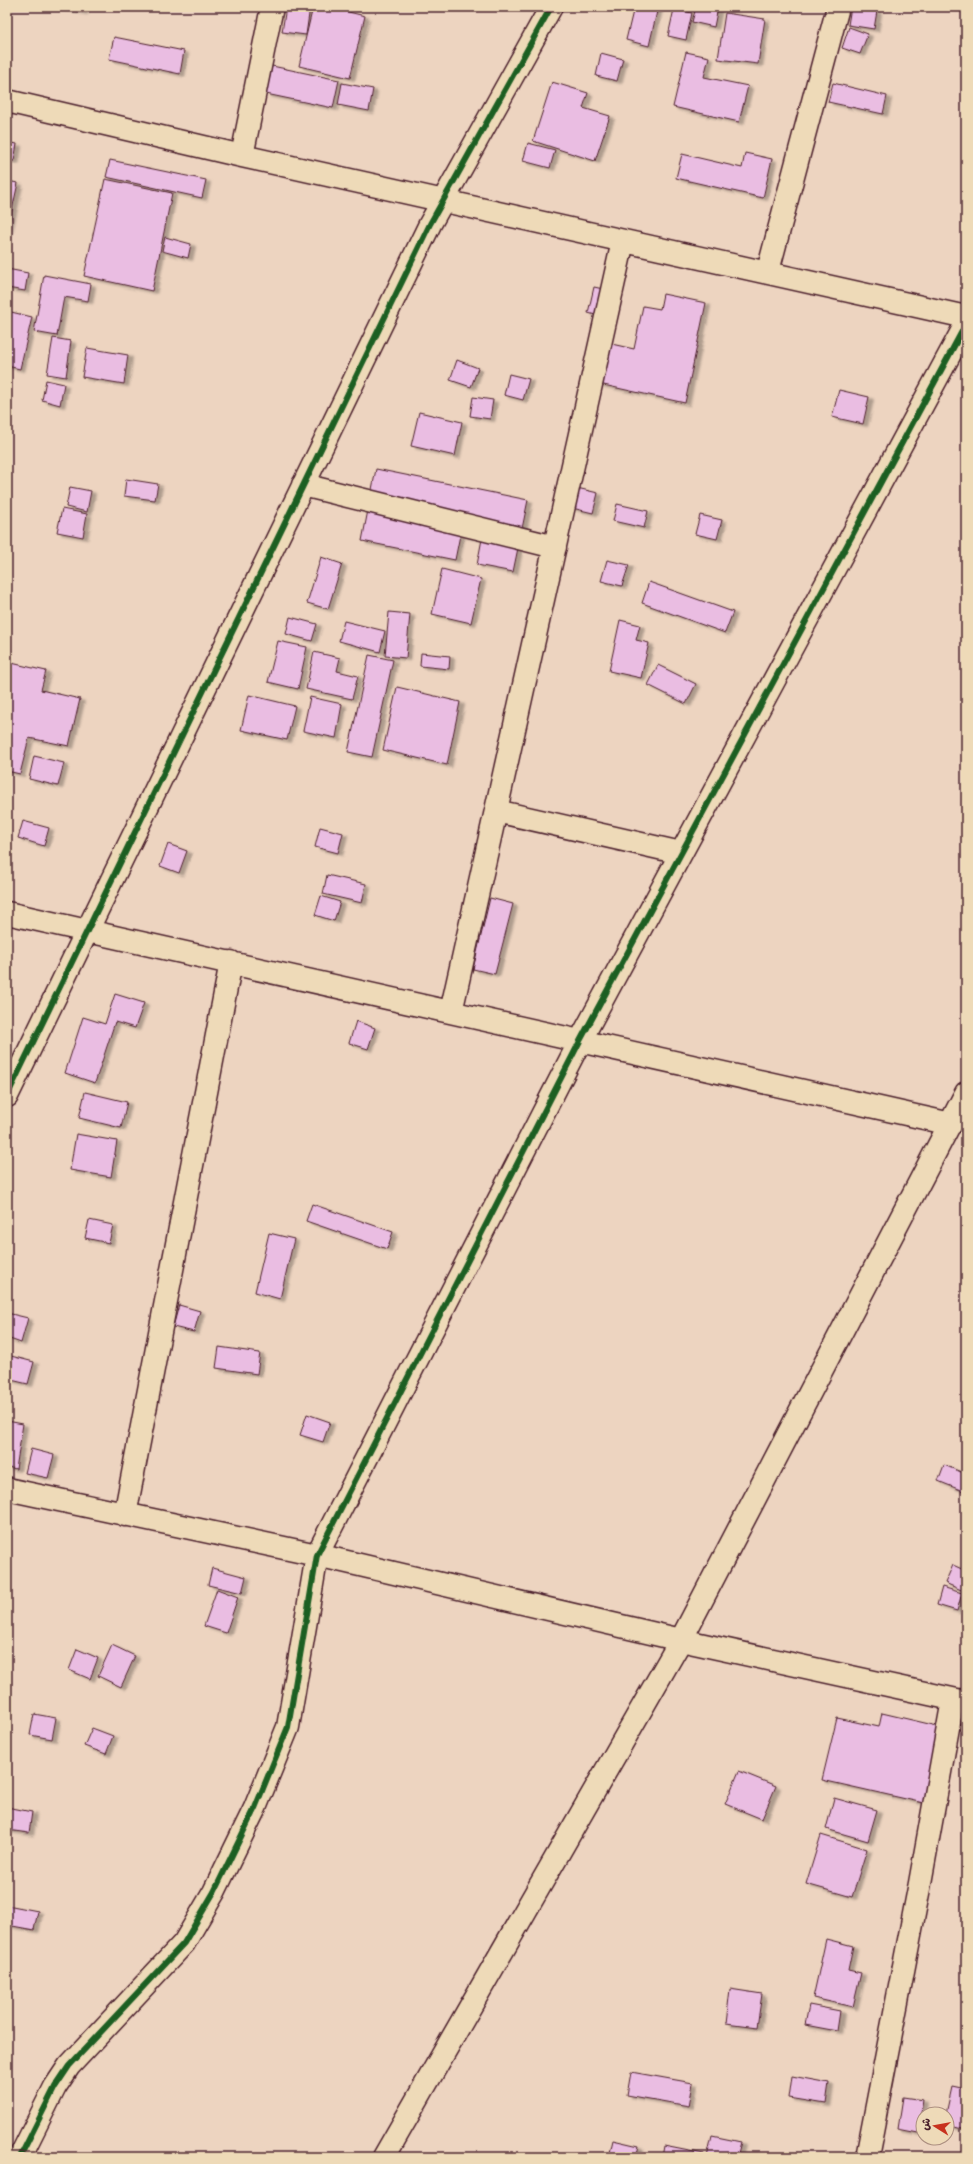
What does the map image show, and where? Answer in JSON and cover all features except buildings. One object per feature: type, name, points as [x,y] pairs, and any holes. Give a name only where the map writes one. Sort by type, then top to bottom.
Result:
[{"type":"main road","points":[[242,156],[272,7]]},
{"type":"main road","points":[[521,62],[533,7]]},
{"type":"main road","points":[[7,1096],[86,930],[430,224],[551,7]]},
{"type":"main road","points":[[768,271],[838,7]]},
{"type":"main road","points":[[7,101],[242,156],[444,199],[622,241],[768,271],[966,317]]},
{"type":"main road","points":[[451,1012],[622,241]]},
{"type":"main road","points":[[20,2157],[55,2087],[69,2066],[184,1943],[214,1892],[254,1808],[288,1727],[318,1555],[580,1041],[966,324]]},
{"type":"main road","points":[[303,484],[554,547]]},
{"type":"main road","points":[[496,811],[681,853]]},
{"type":"main road","points":[[7,913],[951,1124]]},
{"type":"main road","points":[[125,1515],[231,962]]},
{"type":"main road","points":[[384,2157],[681,1640],[966,1093]]},
{"type":"main road","points":[[7,1489],[318,1555],[681,1640],[959,1701],[920,1883],[867,2157]]},
{"type":"cycle path","points":[[7,1096],[430,224],[551,7]]},
{"type":"cycle path","points":[[20,2157],[55,2087],[69,2066],[184,1943],[214,1892],[255,1808],[288,1727],[317,1555],[580,1041],[966,324]]}]
